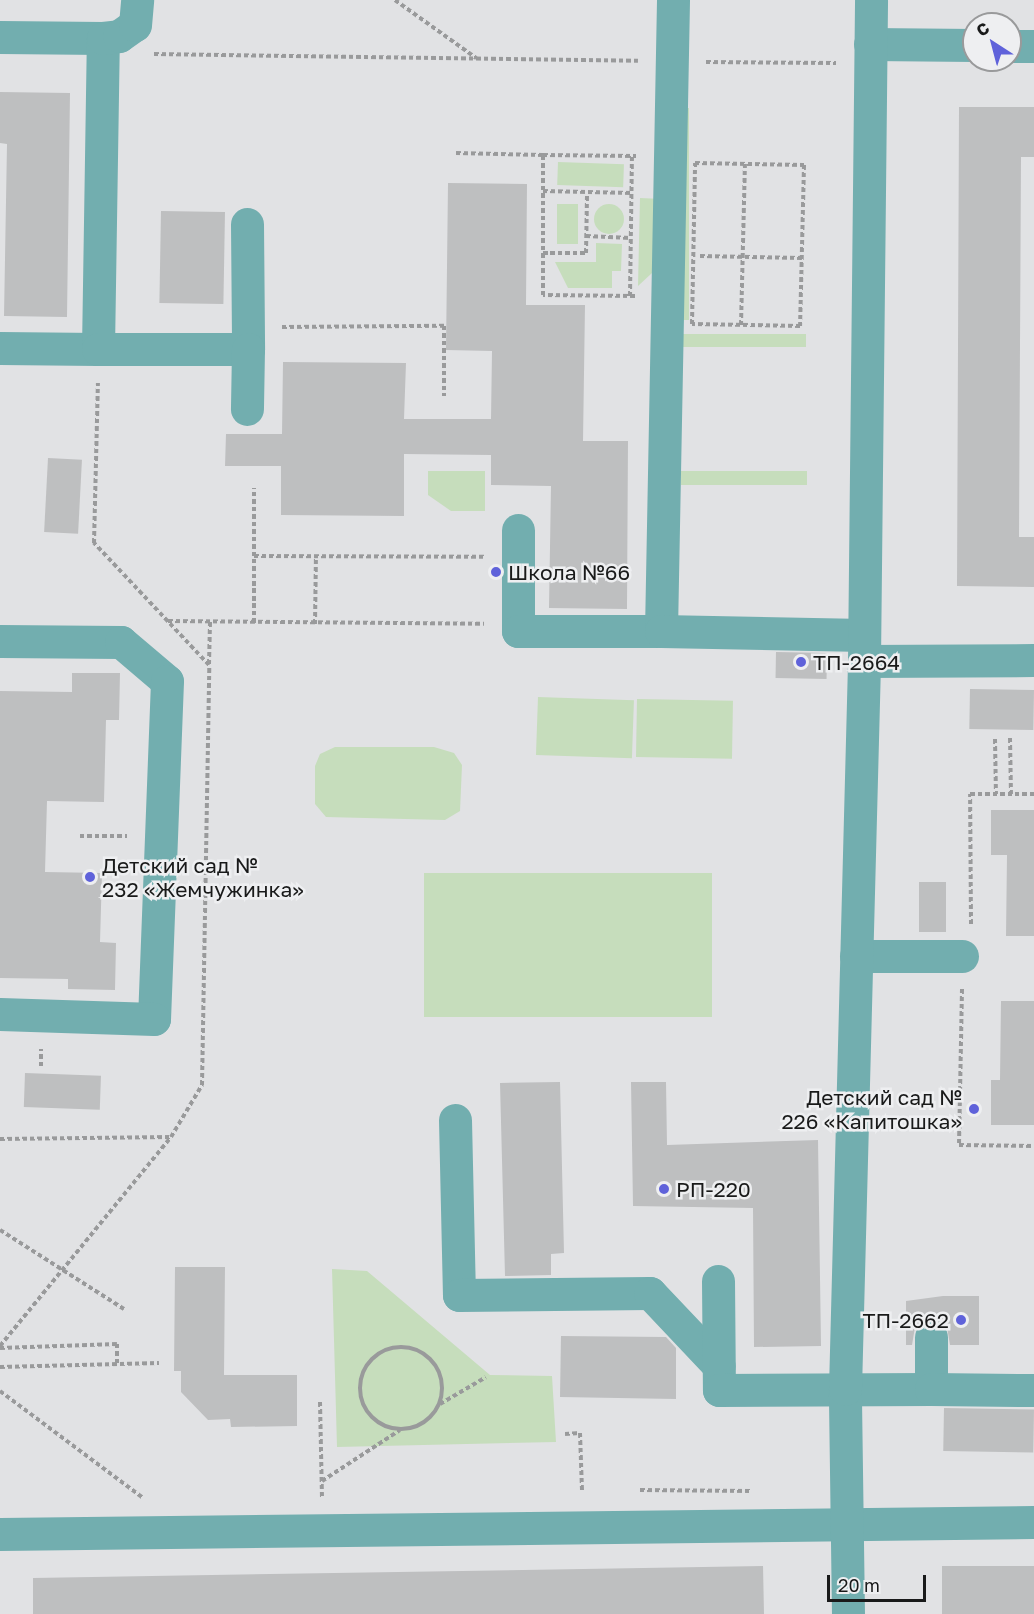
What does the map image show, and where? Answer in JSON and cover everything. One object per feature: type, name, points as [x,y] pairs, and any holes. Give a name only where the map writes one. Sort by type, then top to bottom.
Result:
[{"type":"street","points":[[0,37],[103,45],[135,24],[137,0]]},
{"type":"street","points":[[661,631],[673,0]]},
{"type":"street","points":[[848,1614],[845,1389],[864,648],[871,0]]},
{"type":"street","points":[[98,349],[103,45]]},
{"type":"street","points":[[870,54],[962,46]]},
{"type":"street","points":[[247,409],[248,224]]},
{"type":"street","points":[[0,348],[98,349],[248,338]]},
{"type":"street","points":[[518,543],[518,631],[661,631],[1034,660]]},
{"type":"street","points":[[0,641],[121,642],[167,681],[154,1019],[0,1014]]},
{"type":"street","points":[[856,956],[962,956]]},
{"type":"street","points":[[455,1120],[459,1295],[650,1293],[718,1366]]},
{"type":"street","points":[[718,1281],[719,1390],[1034,1390]]},
{"type":"street","points":[[931,1337],[931,1389]]},
{"type":"street","points":[[0,1534],[847,1522],[1034,1522]]},
{"type":"path","points":[[395,0],[476,58]]},
{"type":"path","points":[[103,45],[476,58],[671,61],[870,54]]},
{"type":"path","points":[[456,153],[669,157]]},
{"type":"path","points":[[543,155],[543,295],[666,297]]},
{"type":"path","points":[[630,296],[632,156]]},
{"type":"path","points":[[695,163],[745,164],[804,165],[800,326],[692,324],[695,163]]},
{"type":"path","points":[[741,325],[745,164]]},
{"type":"path","points":[[543,191],[668,194]]},
{"type":"path","points":[[543,253],[586,253],[587,193]]},
{"type":"path","points":[[586,236],[631,238]]},
{"type":"path","points":[[693,256],[802,258]]},
{"type":"path","points":[[248,338],[444,326],[444,396]]},
{"type":"path","points":[[254,488],[254,623]]},
{"type":"path","points":[[254,555],[315,556],[518,543]]},
{"type":"path","points":[[315,556],[315,624]]},
{"type":"path","points":[[168,621],[518,624]]},
{"type":"path","points":[[209,665],[210,622]]},
{"type":"path","points":[[1010,738],[1011,794]]},
{"type":"path","points":[[995,739],[996,794]]},
{"type":"path","points":[[80,836],[161,836]]},
{"type":"path","points":[[0,1347],[61,1269],[171,1137]]},
{"type":"path","points":[[0,1139],[47,1138]]},
{"type":"path","points":[[959,1145],[1034,1146]]},
{"type":"path","points":[[0,1230],[124,1309]]},
{"type":"path","points":[[0,1347],[117,1344],[117,1364]]},
{"type":"path","points":[[400,1430],[375,1420],[361,1398],[363,1371],[381,1352],[408,1347],[432,1361],[442,1386],[439,1405]]},
{"type":"path","points":[[0,1367],[159,1363]]},
{"type":"path","points":[[321,1482],[400,1430],[425,1422],[439,1405],[486,1377]]},
{"type":"path","points":[[0,1391],[142,1498],[152,1498]]},
{"type":"path","points":[[320,1402],[322,1529]]},
{"type":"path","points":[[565,1434],[580,1433],[582,1491]]},
{"type":"path","points":[[630,1490],[749,1488],[772,1523]]},
{"type":"path","points":[[570,1491],[594,1491]]},
{"type":"path","points":[[310,1496],[334,1495]]},
{"type":"green space","points":[[680,108],[689,108],[689,320],[680,320]]},
{"type":"green space","points":[[558,162],[624,164],[623,187],[557,185]]},
{"type":"green space","points":[[640,198],[662,199],[652,273],[638,286]]},
{"type":"green space","points":[[557,204],[578,204],[578,244],[557,244]]},
{"type":"green space","points":[[609,204],[620,208],[624,219],[620,230],[609,234],[598,230],[594,219],[598,208]]},
{"type":"green space","points":[[596,243],[622,244],[621,271],[612,271],[612,288],[568,288],[555,262],[596,262]]},
{"type":"green space","points":[[680,334],[806,334],[806,347],[680,347]]},
{"type":"green space","points":[[428,471],[485,471],[485,511],[451,511],[428,495]]},
{"type":"green space","points":[[681,471],[807,471],[807,485],[681,485]]},
{"type":"green space","points":[[538,697],[634,700],[632,758],[536,755]]},
{"type":"green space","points":[[637,699],[733,701],[732,759],[636,757]]},
{"type":"green space","points":[[335,747],[434,747],[454,753],[462,765],[460,811],[445,820],[326,817],[315,804],[315,766],[320,754]]},
{"type":"green space","points":[[424,873],[712,873],[712,1017],[424,1017]]},
{"type":"green space","points":[[332,1269],[367,1271],[490,1375],[552,1376],[556,1442],[337,1447]]},
{"type":"building","points":[[0,92],[70,93],[67,317],[4,316],[7,144],[0,143]]},
{"type":"building","points":[[959,107],[1034,107],[1034,157],[1021,157],[1019,537],[1034,537],[1034,587],[957,586]]},
{"type":"building","points":[[448,183],[527,184],[526,305],[585,305],[583,441],[628,441],[627,609],[549,608],[551,486],[491,485],[491,455],[404,454],[404,516],[281,515],[281,466],[225,466],[226,434],[282,434],[283,362],[406,363],[404,419],[491,419],[492,351],[446,350]]},
{"type":"building","points":[[161,211],[225,212],[223,304],[159,303]]},
{"type":"building","points":[[48,458],[82,460],[78,534],[44,532]]},
{"type":"building","name":"ТП-2664","points":[[776,652],[827,653],[827,679],[776,678]]},
{"type":"building","points":[[72,673],[120,673],[119,720],[106,720],[104,802],[47,801],[45,872],[102,873],[100,942],[116,943],[115,990],[68,989],[68,979],[0,978],[0,691],[72,692]]},
{"type":"building","points":[[970,689],[1034,690],[1033,730],[969,729]]},
{"type":"building","points":[[991,810],[1034,810],[1034,936],[1006,936],[1007,855],[991,855]]},
{"type":"building","points":[[919,882],[946,882],[946,932],[919,932]]},
{"type":"building","points":[[1001,1001],[1034,1001],[1034,1125],[991,1125],[991,1080],[1000,1080]]},
{"type":"building","points":[[25,1073],[101,1076],[100,1110],[24,1107]]},
{"type":"building","points":[[560,1082],[564,1253],[551,1254],[551,1275],[505,1276],[500,1083]]},
{"type":"building","points":[[631,1082],[666,1082],[667,1145],[818,1140],[821,1346],[754,1347],[753,1208],[633,1206]]},
{"type":"building","points":[[175,1267],[225,1267],[224,1375],[297,1375],[297,1426],[231,1427],[230,1419],[208,1420],[181,1392],[181,1371],[174,1371]]},
{"type":"building","name":"ТП-2662","points":[[943,1296],[979,1296],[979,1345],[950,1345],[947,1327],[932,1318],[915,1327],[912,1345],[906,1345],[906,1301]]},
{"type":"building","points":[[561,1336],[666,1337],[676,1348],[676,1399],[560,1397]]},
{"type":"building","points":[[944,1408],[1034,1410],[1033,1453],[943,1451]]},
{"type":"building","points":[[763,1566],[764,1614],[33,1614],[33,1578]]},
{"type":"building","points":[[942,1566],[1034,1566],[1034,1614],[942,1614]]},
{"type":"place","name":"Школа №66","points":[[496,572]]},
{"type":"place","name":"ТП-2664","points":[[801,662]]},
{"type":"place","name":"Детский сад № 232 «Жемчужинка»","points":[[90,877]]},
{"type":"place","name":"Детский сад № 226 «Капитошка»","points":[[974,1109]]},
{"type":"place","name":"РП-220","points":[[664,1189]]},
{"type":"place","name":"ТП-2662","points":[[961,1320]]}]
